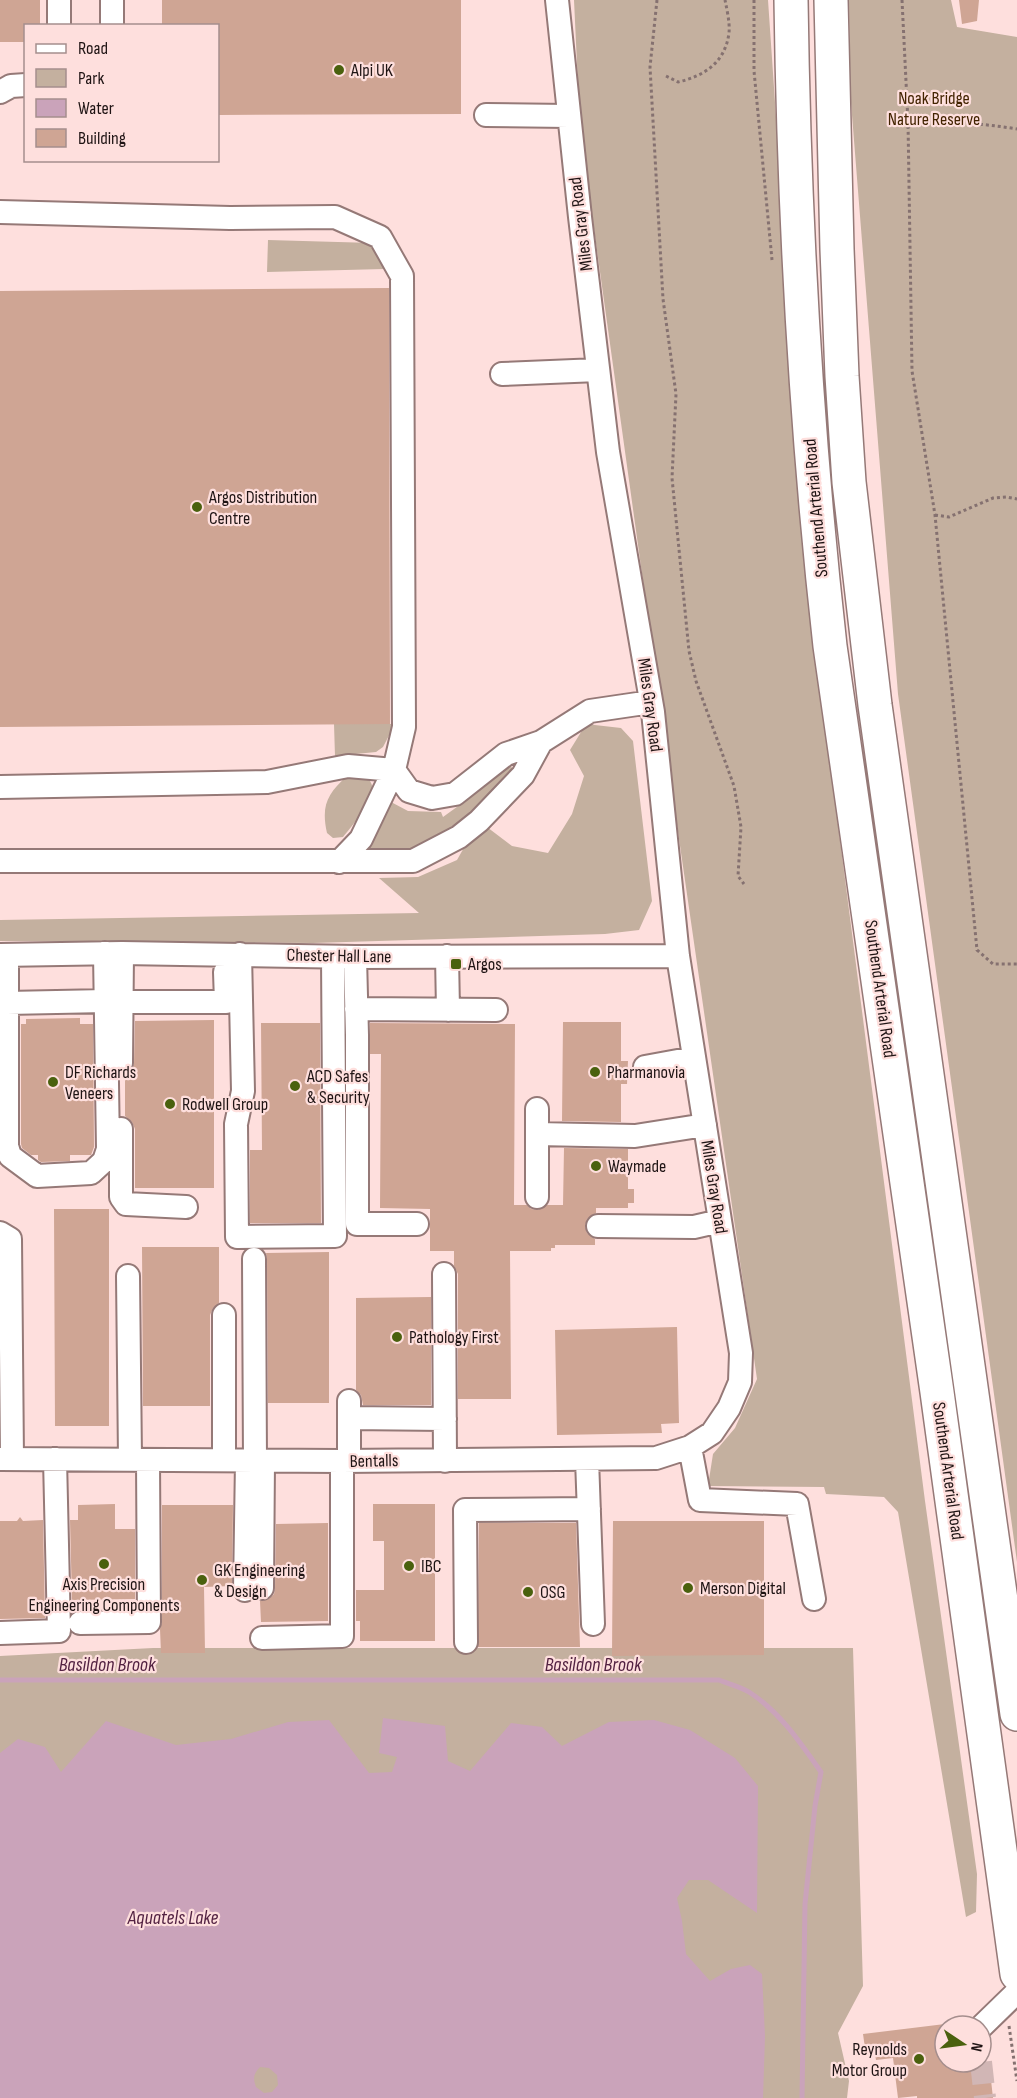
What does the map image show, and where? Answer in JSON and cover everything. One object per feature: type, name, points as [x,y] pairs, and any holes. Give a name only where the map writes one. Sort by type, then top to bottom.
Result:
[{"type":"highway","name":"Southend Arterial Road","points":[[791,0],[805,375],[816,524],[829,635],[1017,1974]]},
{"type":"highway","name":"Southend Arterial Road","points":[[831,0],[841,342],[850,493],[875,705],[1017,1714]]},
{"type":"street","points":[[59,0],[59,24]]},
{"type":"street","points":[[112,0],[112,24]]},
{"type":"street","name":"Miles Gray Road","points":[[557,0],[608,452],[651,702],[678,956],[741,1353],[740,1382],[729,1408]]},
{"type":"street","points":[[0,92],[11,86],[24,85]]},
{"type":"street","points":[[486,115],[569,116]]},
{"type":"street","points":[[0,212],[230,218],[335,217],[380,237],[402,276],[404,727],[394,770],[361,839],[339,862]]},
{"type":"street","points":[[502,374],[598,370]]},
{"type":"street","points":[[0,787],[267,782],[348,766],[394,770],[410,791],[432,798],[455,794],[506,754],[541,742],[590,711],[651,702]]},
{"type":"street","points":[[0,861],[413,861],[459,837],[479,821],[523,775],[541,742]]},
{"type":"street","points":[[114,953],[121,1197],[126,1204],[186,1207]]},
{"type":"street","name":"Chester Hall Lane","points":[[3,955],[114,953],[344,957],[678,956]]},
{"type":"street","points":[[232,954],[243,1091],[237,1124],[237,1237],[334,1236],[344,957]]},
{"type":"street","points":[[7,1003],[226,1002],[232,954]]},
{"type":"street","points":[[3,955],[7,1003],[7,1146],[10,1156],[37,1176],[91,1173],[104,1161],[108,1149],[114,1001]]},
{"type":"street","points":[[447,956],[448,1010]]},
{"type":"street","points":[[344,957],[356,1009],[357,1224],[417,1224]]},
{"type":"street","points":[[356,1009],[496,1010]]},
{"type":"street","points":[[645,1067],[694,1058]]},
{"type":"street","points":[[537,1109],[537,1197]]},
{"type":"street","points":[[537,1134],[636,1136],[705,1125]]},
{"type":"street","points":[[598,1226],[694,1227],[720,1221]]},
{"type":"street","points":[[0,1233],[10,1239],[6,1459]]},
{"type":"street","points":[[254,1259],[254,1589]]},
{"type":"street","points":[[444,1274],[445,1461]]},
{"type":"street","points":[[80,1623],[149,1622],[128,1276]]},
{"type":"street","points":[[224,1315],[224,1461]]},
{"type":"street","name":"Bentalls","points":[[6,1459],[445,1461],[656,1458],[690,1448],[712,1432],[729,1408]]},
{"type":"street","points":[[262,1638],[342,1636],[345,1461],[349,1410],[445,1419]]},
{"type":"street","points":[[690,1448],[700,1500],[798,1504],[814,1599]]},
{"type":"street","points":[[62,1459],[71,1522]]},
{"type":"street","points":[[0,1633],[59,1631],[62,1459]]},
{"type":"street","points":[[587,1459],[593,1624]]},
{"type":"street","points":[[466,1642],[465,1510],[589,1509]]},
{"type":"street","points":[[993,2015],[1017,1992]]},
{"type":"path","points":[[657,0],[650,68],[663,299],[676,394],[672,478],[689,651],[696,681],[734,786],[741,827],[738,876],[744,884]]},
{"type":"path","points":[[666,76],[678,82],[699,77],[715,64],[724,51],[729,32],[725,0]]},
{"type":"path","points":[[902,0],[908,122],[912,371],[935,515],[977,950],[993,964],[1017,964]]},
{"type":"path","points":[[908,122],[977,123],[1017,129]]},
{"type":"path","points":[[935,515],[949,517],[993,498],[1017,499]]},
{"type":"green space","points":[[574,0],[768,0],[809,599],[925,1501],[977,1874],[976,1912],[966,1917],[898,1512],[884,1497],[826,1494],[824,1487],[708,1486],[713,1454],[735,1428],[757,1379],[580,128]]},
{"type":"green space","name":"Noak Bridge Nature Reserve","points":[[849,0],[951,0],[957,27],[1017,37],[1017,1562],[898,694],[850,90]]},
{"type":"green space","points":[[268,240],[373,243],[384,269],[267,272]]},
{"type":"green space","points":[[334,724],[395,724],[383,747],[376,752],[335,756]]},
{"type":"green space","points":[[586,724],[621,728],[633,741],[652,901],[639,930],[605,934],[313,943],[0,941],[0,920],[419,913],[379,878],[418,877],[457,860],[479,821],[512,846],[548,853],[572,814],[584,776],[570,750]]},
{"type":"green space","points":[[507,765],[513,770],[506,780],[447,833],[424,846],[409,850],[369,851],[365,844],[391,802],[408,811],[441,812],[443,817],[461,804],[460,800]]},
{"type":"green space","points":[[347,776],[368,778],[373,792],[365,809],[343,837],[333,838],[327,833],[325,808],[330,795]]},
{"type":"green space","name":"Aquatels Lake","points":[[153,1648],[853,1648],[863,1986],[838,2033],[849,2081],[847,2098],[0,2098],[0,1656]]},
{"type":"water","name":"Aquatels Lake","points":[[383,1718],[445,1726],[448,1761],[470,1771],[511,1723],[542,1727],[562,1746],[609,1722],[654,1720],[690,1730],[735,1758],[758,1786],[757,1913],[708,1880],[689,1880],[677,1898],[686,1954],[710,1981],[731,1969],[750,1965],[762,1974],[765,2036],[763,2098],[0,2098],[0,1753],[18,1739],[45,1747],[61,1772],[106,1721],[176,1745],[231,1739],[288,1722],[329,1720],[369,1773],[392,1772],[397,1757],[379,1753]],"holes":[[[260,2067],[269,2068],[277,2075],[278,2085],[272,2092],[264,2093],[256,2087],[254,2077]]]},
{"type":"building","points":[[0,0],[40,0],[40,24],[24,24],[24,42],[0,42]]},
{"type":"building","name":"Alpi UK","points":[[162,0],[461,0],[461,114],[219,115],[219,24],[162,24]]},
{"type":"building","points":[[959,0],[979,0],[977,21],[962,24]]},
{"type":"building","name":"Argos Distribution Centre","points":[[389,288],[390,724],[0,727],[0,291]]},
{"type":"building","name":"DF Richards Veneers","points":[[80,1018],[80,1024],[93,1024],[94,1147],[91,1155],[70,1155],[70,1161],[41,1162],[38,1160],[38,1155],[31,1155],[22,1148],[21,1144],[21,1024],[26,1024],[26,1019]]},
{"type":"building","name":"Rodwell Group","points":[[214,1020],[214,1188],[135,1188],[135,1129],[132,1122],[125,1116],[125,1076],[132,1070],[134,1064],[135,1021]]},
{"type":"building","name":"Pharmanovia","points":[[563,1022],[621,1022],[621,1061],[628,1061],[627,1084],[621,1084],[621,1122],[562,1121]]},
{"type":"building","name":"ACD Safes & Security","points":[[261,1023],[320,1023],[321,1223],[250,1223],[250,1150],[262,1150]]},
{"type":"building","points":[[370,1023],[515,1024],[514,1205],[527,1205],[531,1209],[538,1210],[547,1205],[563,1205],[564,1148],[628,1149],[628,1189],[634,1189],[634,1203],[628,1203],[628,1208],[596,1208],[596,1213],[587,1219],[585,1226],[587,1233],[595,1239],[595,1245],[555,1245],[551,1251],[510,1251],[511,1399],[458,1399],[458,1274],[454,1266],[454,1251],[430,1251],[430,1209],[380,1208],[381,1054],[370,1054]]},
{"type":"building","points":[[54,1209],[109,1209],[109,1426],[55,1426]]},
{"type":"building","points":[[142,1247],[219,1247],[219,1303],[210,1315],[210,1406],[143,1406]]},
{"type":"building","points":[[329,1252],[329,1403],[268,1403],[266,1253]]},
{"type":"building","name":"Pathology First","points":[[431,1297],[431,1405],[363,1405],[361,1395],[356,1390],[356,1298]]},
{"type":"building","points":[[677,1327],[679,1423],[661,1424],[662,1433],[557,1435],[555,1330]]},
{"type":"building","name":"Axis Precision Engineering Components","points":[[115,1504],[115,1529],[135,1529],[135,1599],[72,1600],[70,1520],[78,1520],[78,1505]]},
{"type":"building","name":"IBC","points":[[373,1504],[435,1504],[435,1641],[360,1641],[360,1621],[356,1621],[356,1590],[384,1590],[384,1541],[373,1541]]},
{"type":"building","name":"GK Engineering & Design","points":[[162,1505],[233,1505],[232,1586],[204,1587],[205,1653],[161,1653]]},
{"type":"building","points":[[20,1517],[23,1521],[43,1520],[45,1618],[0,1619],[0,1521],[17,1521]]},
{"type":"building","name":"Merson Digital","points":[[613,1521],[764,1521],[764,1655],[612,1656]]},
{"type":"building","points":[[328,1523],[328,1621],[261,1622],[260,1601],[269,1599],[275,1589],[276,1524]]},
{"type":"building","name":"OSG","points":[[479,1523],[576,1523],[580,1647],[478,1647]]},
{"type":"building","name":"Reynolds Motor Group","points":[[933,2025],[933,2074],[990,2074],[993,2098],[917,2098],[917,2096],[898,2098],[893,2058],[876,2060],[875,2054],[866,2055],[863,2034]]},
{"type":"waterway","name":"Basildon Brook","points":[[0,1680],[719,1680],[746,1690],[780,1718],[821,1772],[815,1806],[805,1904],[802,2098]]},
{"type":"tunnel","points":[[982,2074],[985,2098]]},
{"type":"place","name":"Alpi UK","points":[[339,70]]},
{"type":"place","name":"Argos Distribution Centre","points":[[197,507]]},
{"type":"place","name":"Argos","points":[[456,964]]},
{"type":"place","name":"Pharmanovia","points":[[595,1072]]},
{"type":"place","name":"DF Richards Veneers","points":[[53,1082]]},
{"type":"place","name":"ACD Safes & Security","points":[[295,1086]]},
{"type":"place","name":"Rodwell Group","points":[[170,1104]]},
{"type":"place","name":"Waymade","points":[[596,1166]]},
{"type":"place","name":"Pathology First","points":[[397,1337]]},
{"type":"place","name":"Axis Precision Engineering Components","points":[[104,1564]]},
{"type":"place","name":"IBC","points":[[409,1566]]},
{"type":"place","name":"GK Engineering & Design","points":[[202,1580]]},
{"type":"place","name":"Merson Digital","points":[[688,1588]]},
{"type":"place","name":"OSG","points":[[528,1592]]},
{"type":"place","name":"Reynolds Motor Group","points":[[919,2059]]}]
